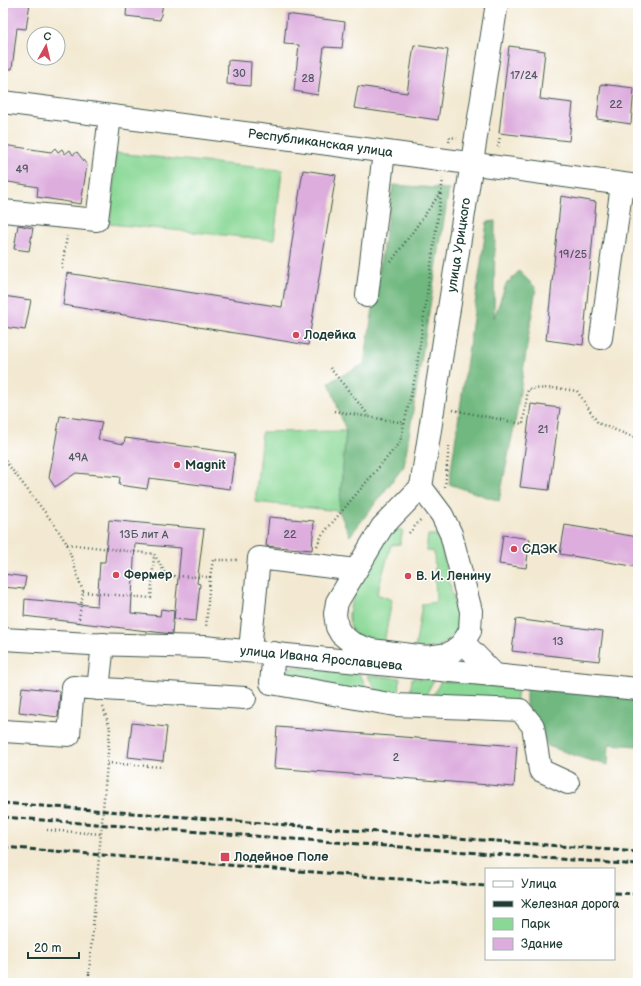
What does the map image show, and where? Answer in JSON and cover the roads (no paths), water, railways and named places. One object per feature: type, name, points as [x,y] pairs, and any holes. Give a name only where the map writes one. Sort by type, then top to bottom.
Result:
[{"type":"street","name":"улица Урицкого","points":[[421,487],[497,3]]},
{"type":"street","name":"Республиканская улица","points":[[3,102],[446,160],[630,186]]},
{"type":"street","points":[[3,211],[97,220],[110,116]]},
{"type":"street","points":[[367,296],[384,152]]},
{"type":"street","points":[[601,338],[630,186]]},
{"type":"street","points":[[421,487],[442,515],[451,534],[471,611],[470,631],[463,642],[449,654],[427,657],[371,650],[352,643],[341,634],[337,627],[335,614],[337,602],[382,527],[421,487]]},
{"type":"street","points":[[250,650],[260,558],[356,570]]},
{"type":"street","points":[[297,655],[341,634]]},
{"type":"street","name":"улица Ивана Ярославцева","points":[[3,639],[250,650],[638,689]]},
{"type":"street","points":[[463,642],[494,674]]},
{"type":"street","points":[[98,689],[103,644]]},
{"type":"street","points":[[274,653],[271,683],[395,705],[520,710],[533,726],[540,770],[568,783]]},
{"type":"street","points":[[3,731],[69,735],[73,687],[244,698]]},
{"type":"railway","points":[[3,803],[638,852]]},
{"type":"railway","points":[[3,817],[638,865]]},
{"type":"railway","points":[[3,847],[485,886]]},
{"type":"railway","points":[[615,893],[638,894]]},
{"type":"place","name":"Лодейка","points":[[296,335]]},
{"type":"place","name":"Magnit","points":[[177,465]]},
{"type":"place","name":"СДЭК","points":[[514,549]]},
{"type":"place","name":"Фермер","points":[[116,575]]},
{"type":"place","name":"В. И. Ленину","points":[[408,576]]},
{"type":"place","name":"Лодейное Поле","points":[[225,857]]}]
